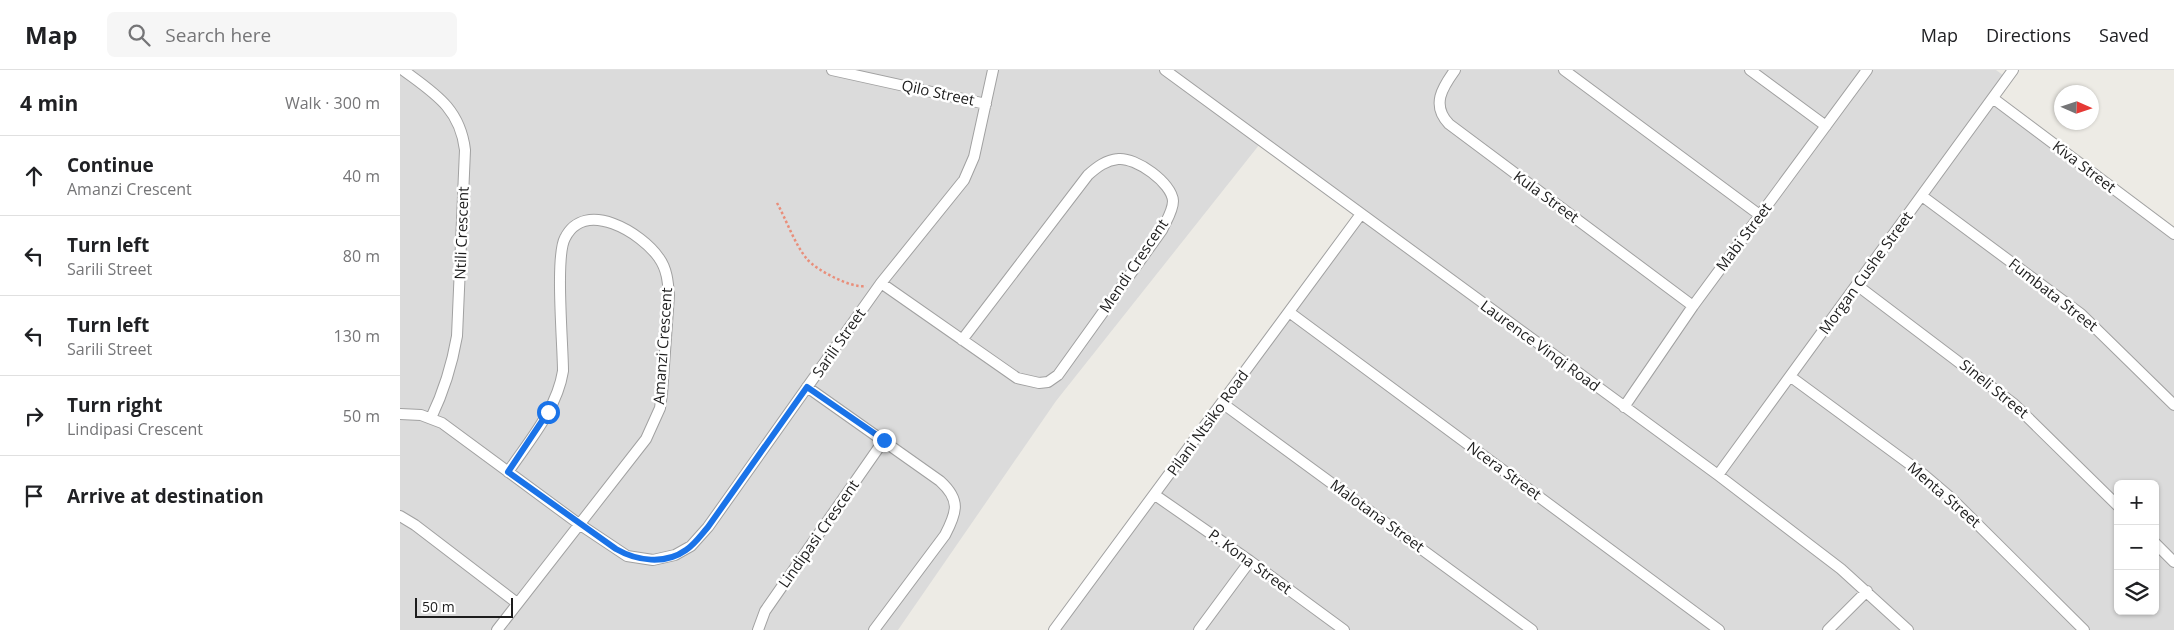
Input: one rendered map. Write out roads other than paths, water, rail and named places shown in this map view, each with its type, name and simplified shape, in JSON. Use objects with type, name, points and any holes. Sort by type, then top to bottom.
[{"type":"street","name":"Ntili Crescent","points":[[403,70],[432,92],[453,113],[460,126],[466,150],[457,336],[453,363],[431,418]]},
{"type":"street","name":"Qilo Street","points":[[832,70],[986,104]]},
{"type":"street","name":"Sarili Street","points":[[400,414],[431,418],[442,423],[616,549],[635,558],[653,560],[685,551],[708,527],[881,283],[964,180],[974,157],[992,70]]},
{"type":"street","name":"Laurence Vinqi Road","points":[[1165,70],[1718,476],[1841,569],[1908,630]]},
{"type":"street","name":"Kula Street","points":[[1455,70],[1440,96],[1440,110],[1449,124],[1693,306]]},
{"type":"street","points":[[1564,70],[1761,216]]},
{"type":"street","points":[[1750,70],[1826,126]]},
{"type":"street","name":"Mabi Street","points":[[1624,407],[1693,306],[1867,70]]},
{"type":"street","name":"Morgan Cushe Street","points":[[1718,476],[1994,99],[2013,70]]},
{"type":"street","name":"Kiva Street","points":[[1994,99],[2174,234]]},
{"type":"street","name":"Mendi Crescent","points":[[881,283],[962,340],[1017,378],[1039,383],[1048,382],[1058,375],[1162,230],[1171,212],[1173,202],[1171,192],[1165,184],[1142,165],[1130,160],[1120,158],[1100,165],[1088,175],[962,340]]},
{"type":"street","name":"Fumbata Street","points":[[1922,196],[2081,314],[2174,405]]},
{"type":"street","name":"Pilani Ntsiko Road","points":[[1054,630],[1155,496],[1360,214]]},
{"type":"street","name":"Amanzi Crescent","points":[[497,630],[646,439],[660,408],[669,295],[668,277],[661,260],[650,246],[620,226],[590,220],[576,225],[563,240],[561,265],[563,371],[561,383],[549,411],[508,472]]},
{"type":"street","name":"Sineli Street","points":[[1858,286],[2014,404],[2114,502]]},
{"type":"street","name":"Ncera Street","points":[[1289,312],[1719,630]]},
{"type":"street","name":"Menta Street","points":[[1791,377],[1950,496],[2084,630]]},
{"type":"street","points":[[807,387],[884,440],[951,491],[955,500],[955,510],[945,535],[874,630]]},
{"type":"street","name":"Malotana Street","points":[[1222,403],[1532,630]]},
{"type":"street","name":"Lindipasi Crescent","points":[[758,630],[764,611],[884,440]]},
{"type":"street","name":"P. Kona Street","points":[[1155,496],[1250,561],[1339,629]]},
{"type":"street","points":[[400,516],[415,525],[517,603]]},
{"type":"street","points":[[2159,547],[2174,562]]},
{"type":"street","points":[[1199,630],[1250,561]]},
{"type":"street","points":[[1828,630],[1867,591]]}]
